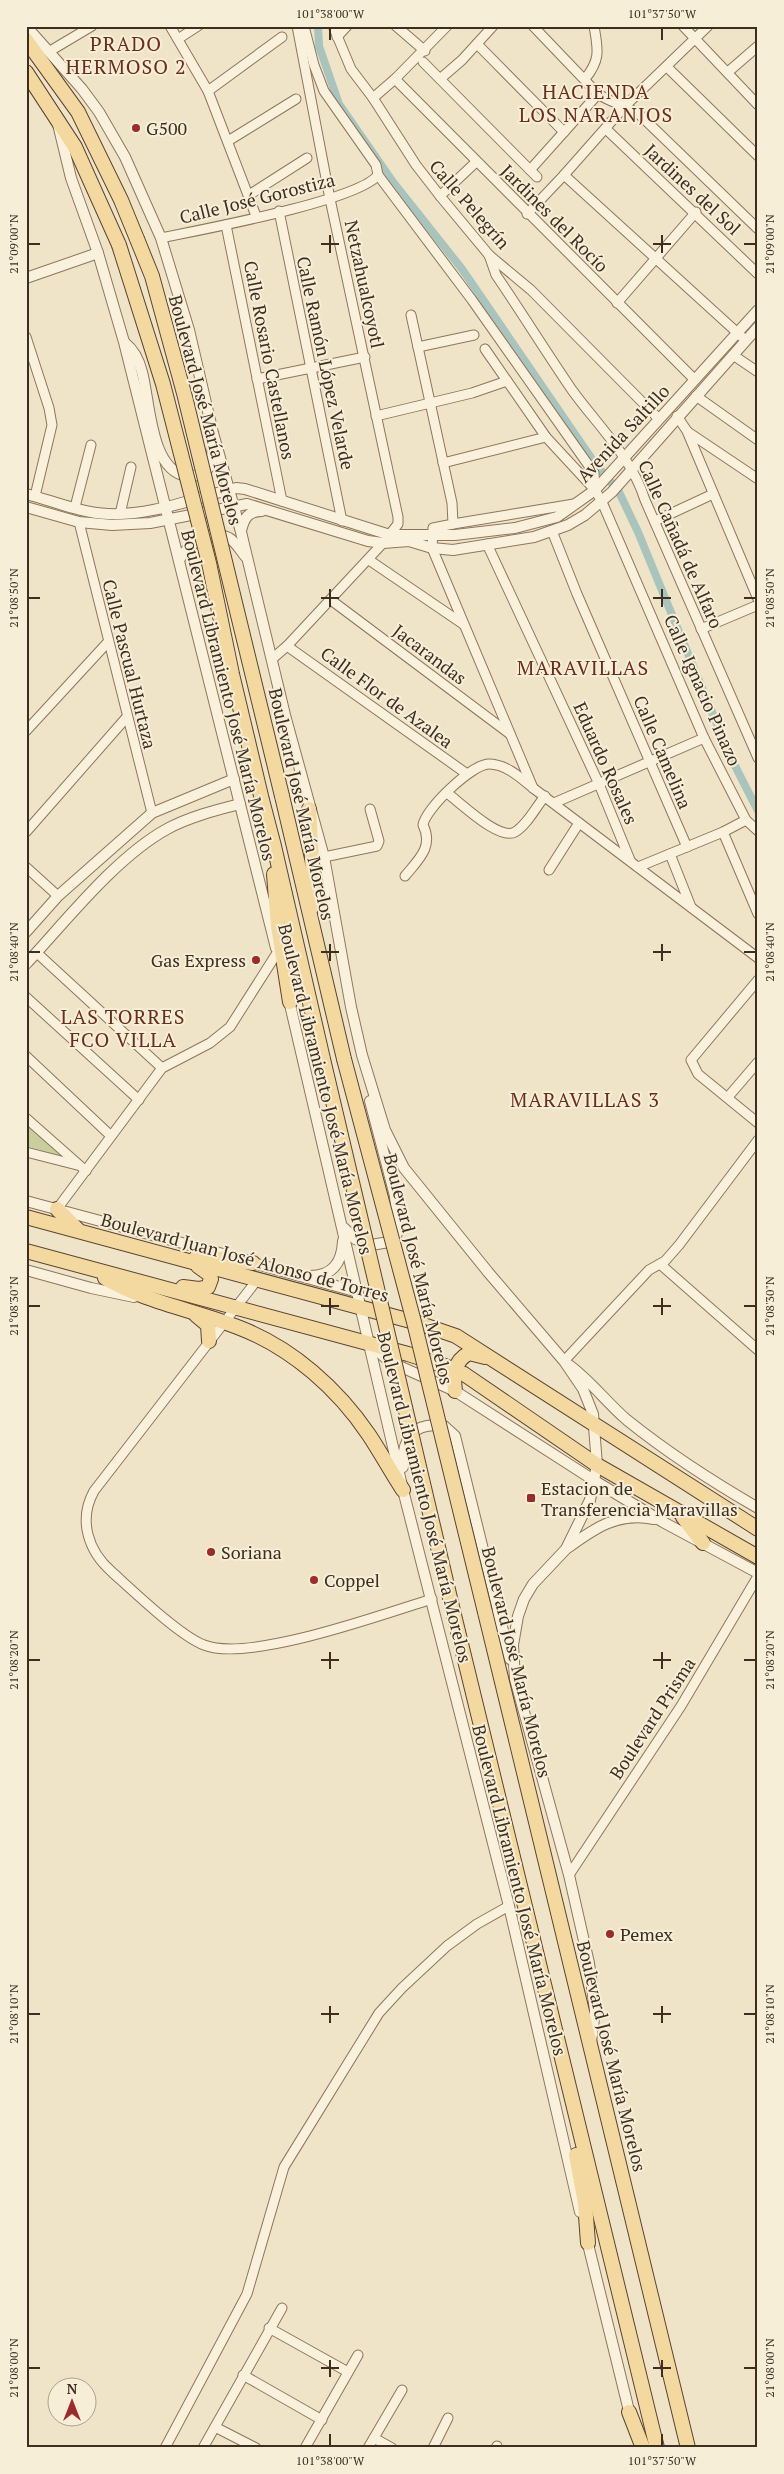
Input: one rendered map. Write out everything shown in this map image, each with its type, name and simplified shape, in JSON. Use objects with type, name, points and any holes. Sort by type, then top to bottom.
[{"type":"main road","name":"Boulevard José María Morelos","points":[[26,40],[78,112],[121,200],[152,276],[185,397],[344,1059],[412,1313],[688,2448]]},
{"type":"main road","name":"Boulevard José María Morelos","points":[[26,72],[75,148],[119,245],[165,394],[209,563],[232,674],[454,1615],[564,2067]]},
{"type":"main road","points":[[309,809],[313,876],[311,925]]},
{"type":"main road","points":[[274,846],[274,885],[290,1002]]},
{"type":"main road","points":[[57,1209],[81,1233]]},
{"type":"main road","name":"Boulevard Juan José Alonso de Torres","points":[[26,1217],[438,1328],[456,1336],[495,1359],[595,1426],[758,1529]]},
{"type":"main road","points":[[26,1251],[371,1345],[455,1370],[597,1465],[758,1557]]},
{"type":"main road","points":[[156,1252],[253,1263]]},
{"type":"main road","points":[[111,1274],[193,1289],[208,1287],[211,1279],[210,1274],[190,1261]]},
{"type":"main road","points":[[87,1268],[114,1284],[150,1299],[224,1322],[276,1345],[322,1380],[364,1428],[403,1490]]},
{"type":"main road","points":[[193,1313],[208,1325],[209,1341]]},
{"type":"main road","points":[[455,1391],[455,1370],[468,1353],[479,1354],[531,1388],[549,1396]]},
{"type":"main road","points":[[678,1511],[703,1544]]},
{"type":"main road","points":[[564,2067],[568,2112],[585,2203],[588,2243]]},
{"type":"main road","points":[[564,2067],[657,2448]]},
{"type":"main road","points":[[630,2412],[643,2448]]},
{"type":"street","name":"Boulevard Libramiento José María Morelos","points":[[26,26],[99,112],[135,177],[161,238],[189,330],[212,433],[241,532],[309,809],[324,857],[362,1055],[385,1130],[404,1168],[488,1272],[564,1361],[589,1400],[595,1426],[597,1465],[595,1481],[585,1514],[566,1549],[532,1584],[524,1599],[515,1631],[515,1679],[569,1875],[595,1993],[595,2021],[591,2046]]},
{"type":"street","points":[[50,52],[92,26]]},
{"type":"street","points":[[170,26],[208,91],[256,216]]},
{"type":"street","points":[[178,39],[198,26]]},
{"type":"street","name":"Netzahualcoyotl","points":[[272,659],[287,646],[369,560],[398,524],[330,199],[298,26]]},
{"type":"street","points":[[304,26],[314,65],[324,91],[376,165],[378,175],[472,300],[594,473],[595,490]]},
{"type":"street","name":"Calle Pelegrín","points":[[333,26],[351,69],[416,165],[440,196],[489,254],[531,290],[659,418]]},
{"type":"street","points":[[337,37],[347,26]]},
{"type":"street","points":[[396,26],[425,51]]},
{"type":"street","points":[[372,98],[425,51],[447,26]]},
{"type":"street","points":[[440,79],[493,26]]},
{"type":"street","points":[[533,26],[585,78],[598,94],[611,103],[625,106],[640,115],[758,229]]},
{"type":"street","points":[[585,78],[595,66],[597,58],[594,26]]},
{"type":"street","points":[[683,26],[758,105]]},
{"type":"street","points":[[526,214],[564,175],[625,106],[708,26]]},
{"type":"street","points":[[208,91],[282,37]]},
{"type":"street","points":[[477,44],[564,132]]},
{"type":"street","points":[[728,72],[758,46]]},
{"type":"street","points":[[423,62],[537,177]]},
{"type":"street","points":[[667,67],[758,156]]},
{"type":"street","name":"Jardines del Rocío","points":[[395,79],[526,214],[694,379]]},
{"type":"street","points":[[530,170],[598,94]]},
{"type":"street","points":[[228,141],[296,99]]},
{"type":"street","name":"Boulevard Libramiento José María Morelos","points":[[57,121],[71,178],[98,253],[124,342],[290,1002],[363,1308],[403,1490],[509,1906],[638,2448]]},
{"type":"street","name":"Jardines del Sol","points":[[606,129],[696,212],[758,274]]},
{"type":"street","points":[[249,195],[307,158]]},
{"type":"street","points":[[440,196],[476,162]]},
{"type":"street","name":"Calle José Gorostiza","points":[[161,238],[226,225],[330,199],[361,186],[378,175]]},
{"type":"street","points":[[564,175],[746,341]]},
{"type":"street","name":"Calle Ramón López Velarde","points":[[278,212],[342,521]]},
{"type":"street","points":[[617,303],[696,212]]},
{"type":"street","name":"Calle Rosario Castellanos","points":[[226,225],[282,501]]},
{"type":"street","points":[[26,278],[98,253]]},
{"type":"street","name":"Calle Cañadá de Alfaro","points":[[489,254],[496,275],[572,390],[630,471],[655,521],[700,629],[754,737],[758,758]]},
{"type":"street","name":"Avenida Saltillo","points":[[31,495],[90,512],[120,514],[164,507],[229,490],[245,489],[390,535],[455,535],[531,525],[556,517],[595,490],[758,310]]},
{"type":"street","points":[[411,315],[452,503],[453,524]]},
{"type":"street","name":"Avenida Saltillo","points":[[26,507],[79,522],[112,526],[167,519],[246,504],[354,538],[383,544],[409,541],[432,548],[453,550],[552,532],[586,515],[602,502],[758,327]]},
{"type":"street","points":[[418,347],[474,335]]},
{"type":"street","points":[[26,337],[50,408],[52,425],[31,495]]},
{"type":"street","points":[[124,342],[135,353],[141,367],[160,454],[168,466],[174,472],[190,476],[206,471],[212,461],[212,433]]},
{"type":"street","name":"Calle Ignacio Pinazo","points":[[485,349],[546,437],[595,490],[602,502],[704,738],[746,820],[758,832]]},
{"type":"street","points":[[733,355],[758,372]]},
{"type":"street","points":[[256,378],[364,357]]},
{"type":"street","points":[[376,416],[472,393],[507,381]]},
{"type":"street","points":[[696,396],[758,440]]},
{"type":"street","points":[[677,416],[688,431],[758,599]]},
{"type":"street","points":[[688,431],[758,479]]},
{"type":"street","points":[[443,463],[546,437]]},
{"type":"street","points":[[75,507],[91,445]]},
{"type":"street","points":[[120,514],[131,467]]},
{"type":"street","points":[[655,521],[714,494]]},
{"type":"street","points":[[533,788],[432,548],[433,528],[576,504]]},
{"type":"street","points":[[241,532],[245,519],[251,512],[274,513]]},
{"type":"street","name":"Calle Pascual Hurtaza","points":[[79,522],[126,718],[152,813]]},
{"type":"street","name":"Calle Camelina","points":[[552,532],[687,847]]},
{"type":"street","points":[[179,560],[191,545],[216,535],[229,538],[248,560]]},
{"type":"street","name":"Eduardo Rosales","points":[[487,544],[599,784],[630,860]]},
{"type":"street","points":[[369,560],[463,624]]},
{"type":"street","name":"Jacarandas","points":[[331,600],[510,734]]},
{"type":"street","points":[[700,629],[758,605]]},
{"type":"street","points":[[26,731],[108,642]]},
{"type":"street","name":"Calle Flor de Azalea","points":[[287,646],[467,774]]},
{"type":"street","points":[[26,832],[126,718]]},
{"type":"street","points":[[554,803],[649,760],[704,738]]},
{"type":"street","points":[[405,876],[426,848],[428,835],[423,825],[426,814],[467,774],[479,766],[494,764],[503,767],[545,796],[758,958]]},
{"type":"street","points":[[26,932],[58,896],[152,813],[234,779]]},
{"type":"street","points":[[447,793],[494,830],[505,834],[511,834],[520,827],[545,796]]},
{"type":"street","points":[[26,964],[108,876],[152,839],[188,819],[240,804]]},
{"type":"street","points":[[324,857],[377,846],[379,840],[370,809]]},
{"type":"street","points":[[638,867],[723,832],[746,820]]},
{"type":"street","points":[[549,870],[579,823]]},
{"type":"street","points":[[723,832],[758,914]]},
{"type":"street","points":[[670,854],[692,909]]},
{"type":"street","points":[[26,867],[58,896]]},
{"type":"street","points":[[36,953],[162,1068]]},
{"type":"street","points":[[57,1209],[83,1168],[111,1136],[162,1068],[210,1043],[230,1027],[277,953]]},
{"type":"street","points":[[758,980],[696,1052],[692,1064],[698,1074],[758,1123]]},
{"type":"street","points":[[26,997],[139,1100]]},
{"type":"street","points":[[342,1225],[355,1240],[371,1245],[389,1242],[395,1238],[398,1231],[395,1196],[372,1114],[362,1055]]},
{"type":"street","points":[[26,1056],[111,1136]]},
{"type":"street","points":[[728,1097],[758,1062]]},
{"type":"street","points":[[26,1118],[83,1168]]},
{"type":"street","points":[[758,1140],[679,1245],[660,1264],[648,1270],[564,1361],[638,1428],[703,1475],[758,1508]]},
{"type":"street","points":[[26,1152],[83,1168]]},
{"type":"street","points":[[26,1201],[358,1292]]},
{"type":"street","points":[[298,1275],[322,1275],[334,1268],[341,1258],[342,1225]]},
{"type":"street","points":[[660,1264],[758,1350]]},
{"type":"street","points":[[27,1272],[91,1288],[150,1299]]},
{"type":"street","points":[[257,1280],[89,1500],[86,1510],[87,1533],[108,1569],[186,1634],[198,1642],[219,1650],[250,1648],[305,1637],[432,1599]]},
{"type":"street","points":[[371,1345],[402,1368],[455,1391],[595,1481],[663,1522],[758,1575]]},
{"type":"street","points":[[403,1490],[402,1455],[410,1435],[426,1425],[444,1426],[455,1436],[458,1445],[515,1679]]},
{"type":"street","points":[[566,1549],[610,1520],[633,1517],[663,1522]]},
{"type":"street","name":"Boulevard Prisma","points":[[569,1875],[680,1706],[758,1575]]},
{"type":"street","points":[[165,2448],[247,2294],[284,2167],[379,2013],[402,1988],[447,1946],[477,1924],[509,1906]]},
{"type":"street","points":[[203,2448],[282,2308]]},
{"type":"street","points":[[269,2328],[348,2372]]},
{"type":"street","points":[[305,2448],[358,2355]]},
{"type":"street","points":[[243,2375],[322,2420]]},
{"type":"street","points":[[368,2448],[402,2390]]},
{"type":"street","points":[[433,2448],[448,2418]]},
{"type":"street","points":[[215,2427],[256,2448]]},
{"type":"street","points":[[374,2438],[392,2448]]},
{"type":"green space","points":[[26,1121],[62,1154],[59,1155],[26,1146]]},
{"type":"waterway","points":[[318,26],[319,46],[339,104],[393,182],[462,269],[594,462],[619,492],[638,532],[730,756],[758,811]]},
{"type":"place","name":"G500","points":[[136,128]]},
{"type":"place","name":"Gas Express","points":[[256,960]]},
{"type":"place","name":"Estacion de Transferencia Maravillas","points":[[531,1498]]},
{"type":"place","name":"Soriana","points":[[211,1552]]},
{"type":"place","name":"Coppel","points":[[314,1580]]},
{"type":"place","name":"Pemex","points":[[610,1934]]},
{"type":"district","name":"PRADO HERMOSO 2","points":[[126,54]]},
{"type":"district","name":"HACIENDA LOS NARANJOS","points":[[596,102]]},
{"type":"district","name":"MARAVILLAS","points":[[583,667]]},
{"type":"district","name":"LAS TORRES FCO VILLA","points":[[123,1028]]},
{"type":"district","name":"MARAVILLAS 3","points":[[585,1099]]}]
